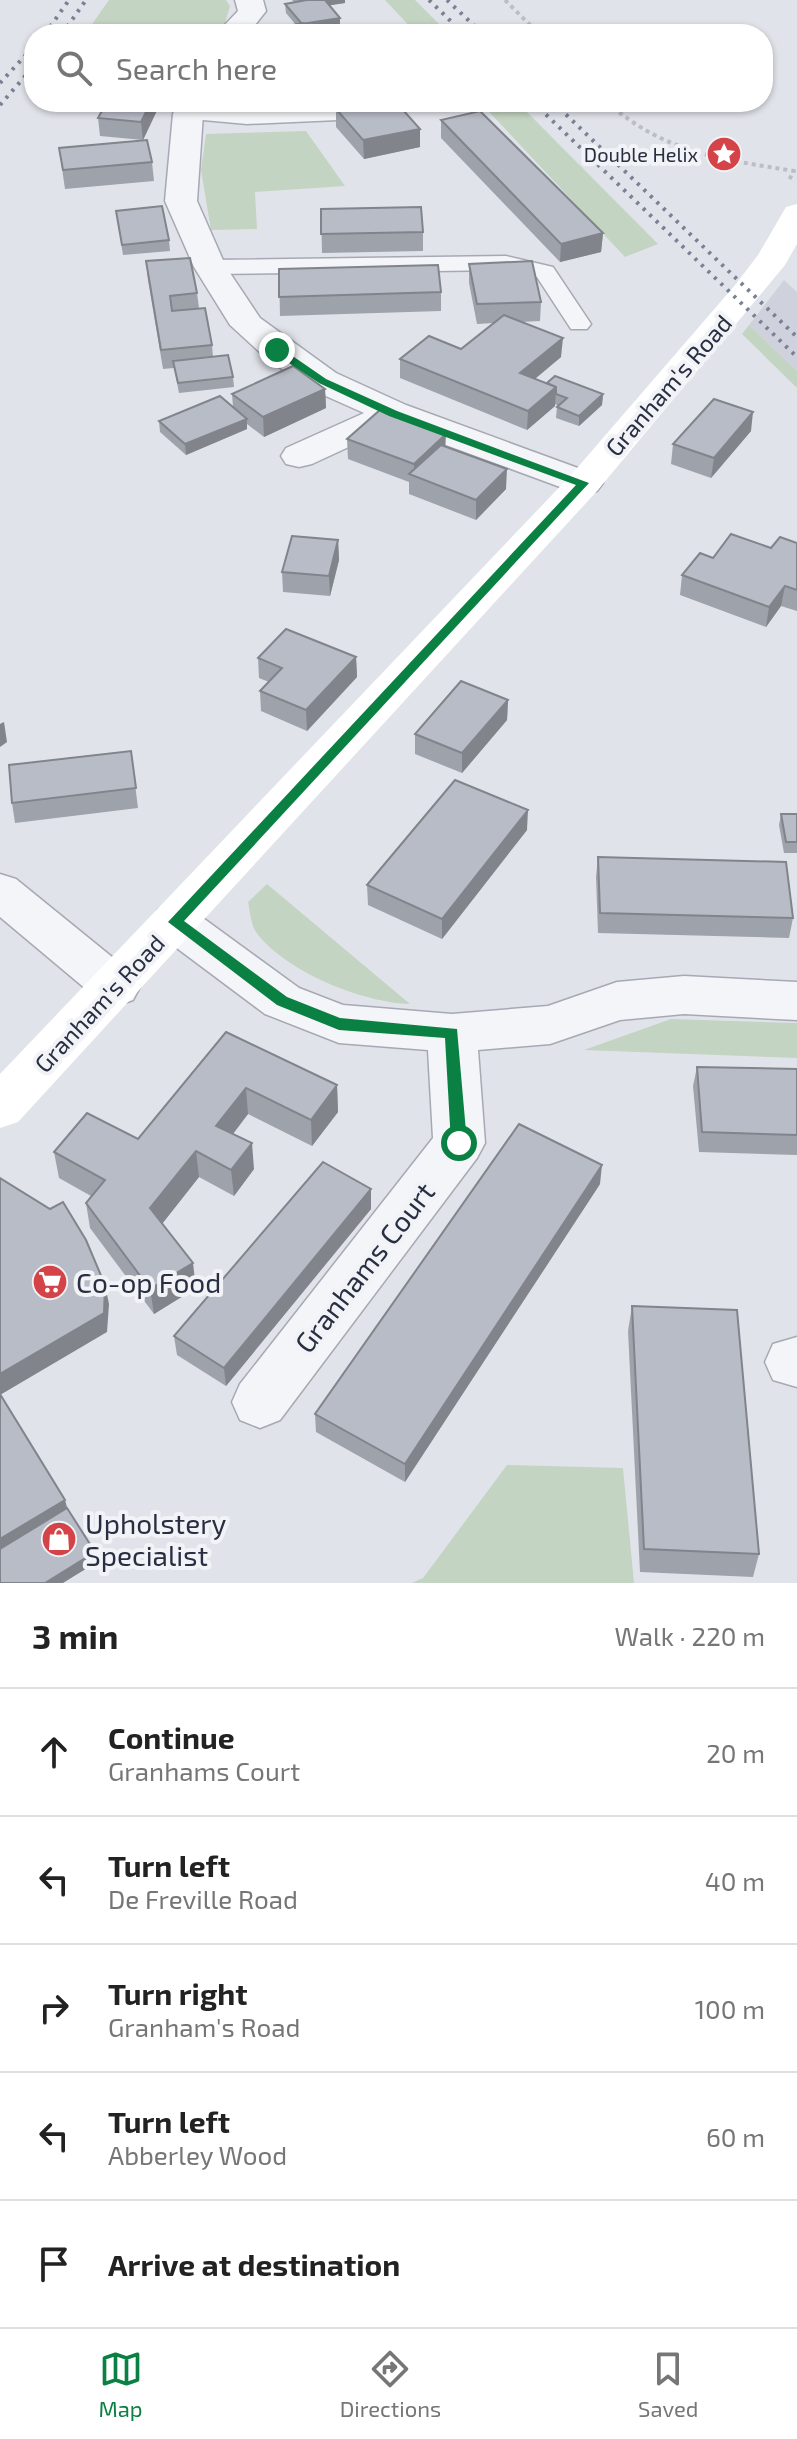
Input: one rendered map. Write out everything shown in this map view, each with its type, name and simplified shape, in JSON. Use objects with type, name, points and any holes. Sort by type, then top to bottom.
[{"type":"street","points":[[243,24],[252,11],[249,0]]},
{"type":"street","points":[[190,112],[181,201],[210,267],[247,325],[323,381],[393,413],[584,483]]},
{"type":"street","name":"Granham's Road","points":[[0,1107],[116,987],[584,483],[748,291],[773,258],[797,214]]},
{"type":"street","points":[[299,456],[393,413]]},
{"type":"street","points":[[0,891],[116,987]]},
{"type":"street","points":[[175,922],[282,1001],[339,1024],[452,1033],[550,1025],[617,1001],[684,995],[797,1001]]},
{"type":"street","name":"Granhams Court","points":[[260,1402],[459,1143],[452,1033]]},
{"type":"lane","points":[[213,112],[247,118],[338,114]]},
{"type":"lane","points":[[210,267],[506,263],[545,272],[579,324]]},
{"type":"path","points":[[505,0],[529,24]]},
{"type":"path","points":[[620,112],[657,141],[690,152],[794,171]]},
{"type":"shaded area","points":[[784,280],[797,292],[797,371],[749,325]]},
{"type":"green space","points":[[109,0],[226,0],[230,6],[223,24],[92,24]]},
{"type":"green space","points":[[385,0],[415,0],[439,24],[408,24]]},
{"type":"green space","points":[[489,112],[527,112],[658,244],[625,257]]},
{"type":"green space","points":[[306,131],[345,186],[255,192],[257,229],[211,230],[201,170],[206,134]]},
{"type":"green space","points":[[749,325],[797,371],[797,388],[742,334]]},
{"type":"green space","points":[[267,884],[410,1004],[348,991],[285,960],[254,929],[252,922],[248,902]]},
{"type":"green space","points":[[671,1019],[797,1023],[797,1058],[584,1050]]},
{"type":"green space","points":[[507,1465],[623,1468],[634,1583],[412,1583],[423,1578]]},
{"type":"building","points":[[325,0],[340,18],[302,24],[285,4]]},
{"type":"building","points":[[101,112],[146,112],[141,122],[98,118]]},
{"type":"building","points":[[339,112],[405,112],[420,129],[363,140]]},
{"type":"building","points":[[481,112],[603,233],[561,244],[441,120]]},
{"type":"building","points":[[147,140],[152,162],[63,170],[59,148]]},
{"type":"building","points":[[162,206],[169,240],[122,245],[116,211]]},
{"type":"building","points":[[421,207],[423,232],[321,234],[321,209]]},
{"type":"building","points":[[190,258],[197,293],[170,296],[172,311],[205,308],[212,345],[161,350],[146,261]]},
{"type":"building","points":[[532,261],[541,302],[477,304],[469,264]]},
{"type":"building","points":[[438,265],[441,292],[279,297],[279,269]]},
{"type":"building","points":[[504,315],[563,338],[520,373],[556,387],[528,411],[400,359],[429,336],[461,349]]},
{"type":"building","points":[[228,355],[233,377],[178,383],[173,361]]},
{"type":"building","points":[[293,366],[325,389],[263,417],[232,394]]},
{"type":"building","points":[[555,376],[603,394],[579,416],[557,407],[567,398],[556,394],[556,387],[547,383]]},
{"type":"building","points":[[220,396],[247,419],[185,444],[159,421]]},
{"type":"building","points":[[714,399],[753,412],[714,458],[673,444]]},
{"type":"building","points":[[380,410],[446,434],[414,464],[347,439]]},
{"type":"building","points":[[441,445],[507,469],[476,500],[409,474]]},
{"type":"building","points":[[731,534],[771,548],[780,537],[797,543],[797,590],[785,586],[769,607],[682,575],[700,553],[713,558]]},
{"type":"building","points":[[292,536],[338,540],[329,576],[282,572]]},
{"type":"building","points":[[286,629],[356,657],[306,710],[260,691],[282,668],[258,658]]},
{"type":"building","points":[[461,681],[508,700],[462,753],[415,734]]},
{"type":"building","points":[[131,751],[136,788],[12,803],[9,765]]},
{"type":"building","points":[[455,780],[528,810],[442,919],[367,885]]},
{"type":"building","points":[[781,814],[797,814],[797,842],[786,842]]},
{"type":"building","points":[[598,857],[786,862],[793,918],[600,913]]},
{"type":"building","points":[[226,1032],[337,1085],[311,1120],[246,1088],[216,1126],[252,1143],[231,1170],[196,1151],[150,1208],[193,1263],[150,1289],[86,1203],[105,1180],[54,1152],[87,1113],[138,1139]]},
{"type":"building","points":[[697,1067],[797,1069],[797,1135],[702,1132]]},
{"type":"building","points":[[519,1124],[602,1165],[405,1464],[315,1414]]},
{"type":"building","points":[[323,1162],[371,1189],[224,1368],[174,1336]]},
{"type":"building","name":"Co-op Food","points":[[0,1178],[50,1209],[63,1202],[86,1240],[105,1285],[104,1313],[0,1374]]},
{"type":"building","points":[[632,1306],[737,1310],[759,1554],[644,1549]]},
{"type":"building","points":[[0,1394],[65,1500],[0,1539]]},
{"type":"building","name":"Upholstery Specialist","points":[[67,1508],[95,1552],[45,1583],[0,1583],[0,1549]]},
{"type":"railway","points":[[52,24],[69,0]]},
{"type":"railway","points":[[69,24],[86,0]]},
{"type":"railway","points":[[429,0],[454,24]]},
{"type":"railway","points":[[447,0],[472,24]]},
{"type":"railway","points":[[0,83],[24,57]]},
{"type":"railway","points":[[0,105],[24,77]]},
{"type":"railway","points":[[543,112],[797,357]]},
{"type":"railway","points":[[563,112],[797,337]]},
{"type":"place","name":"Double Helix","points":[[724,154]]},
{"type":"place","name":"Co-op Food","points":[[50,1282]]},
{"type":"place","name":"Upholstery Specialist","points":[[59,1539]]},
{"type":"route","points":[[277,350],[323,381],[393,413],[584,483],[175,922],[282,1001],[339,1024],[452,1033],[459,1143]]}]
